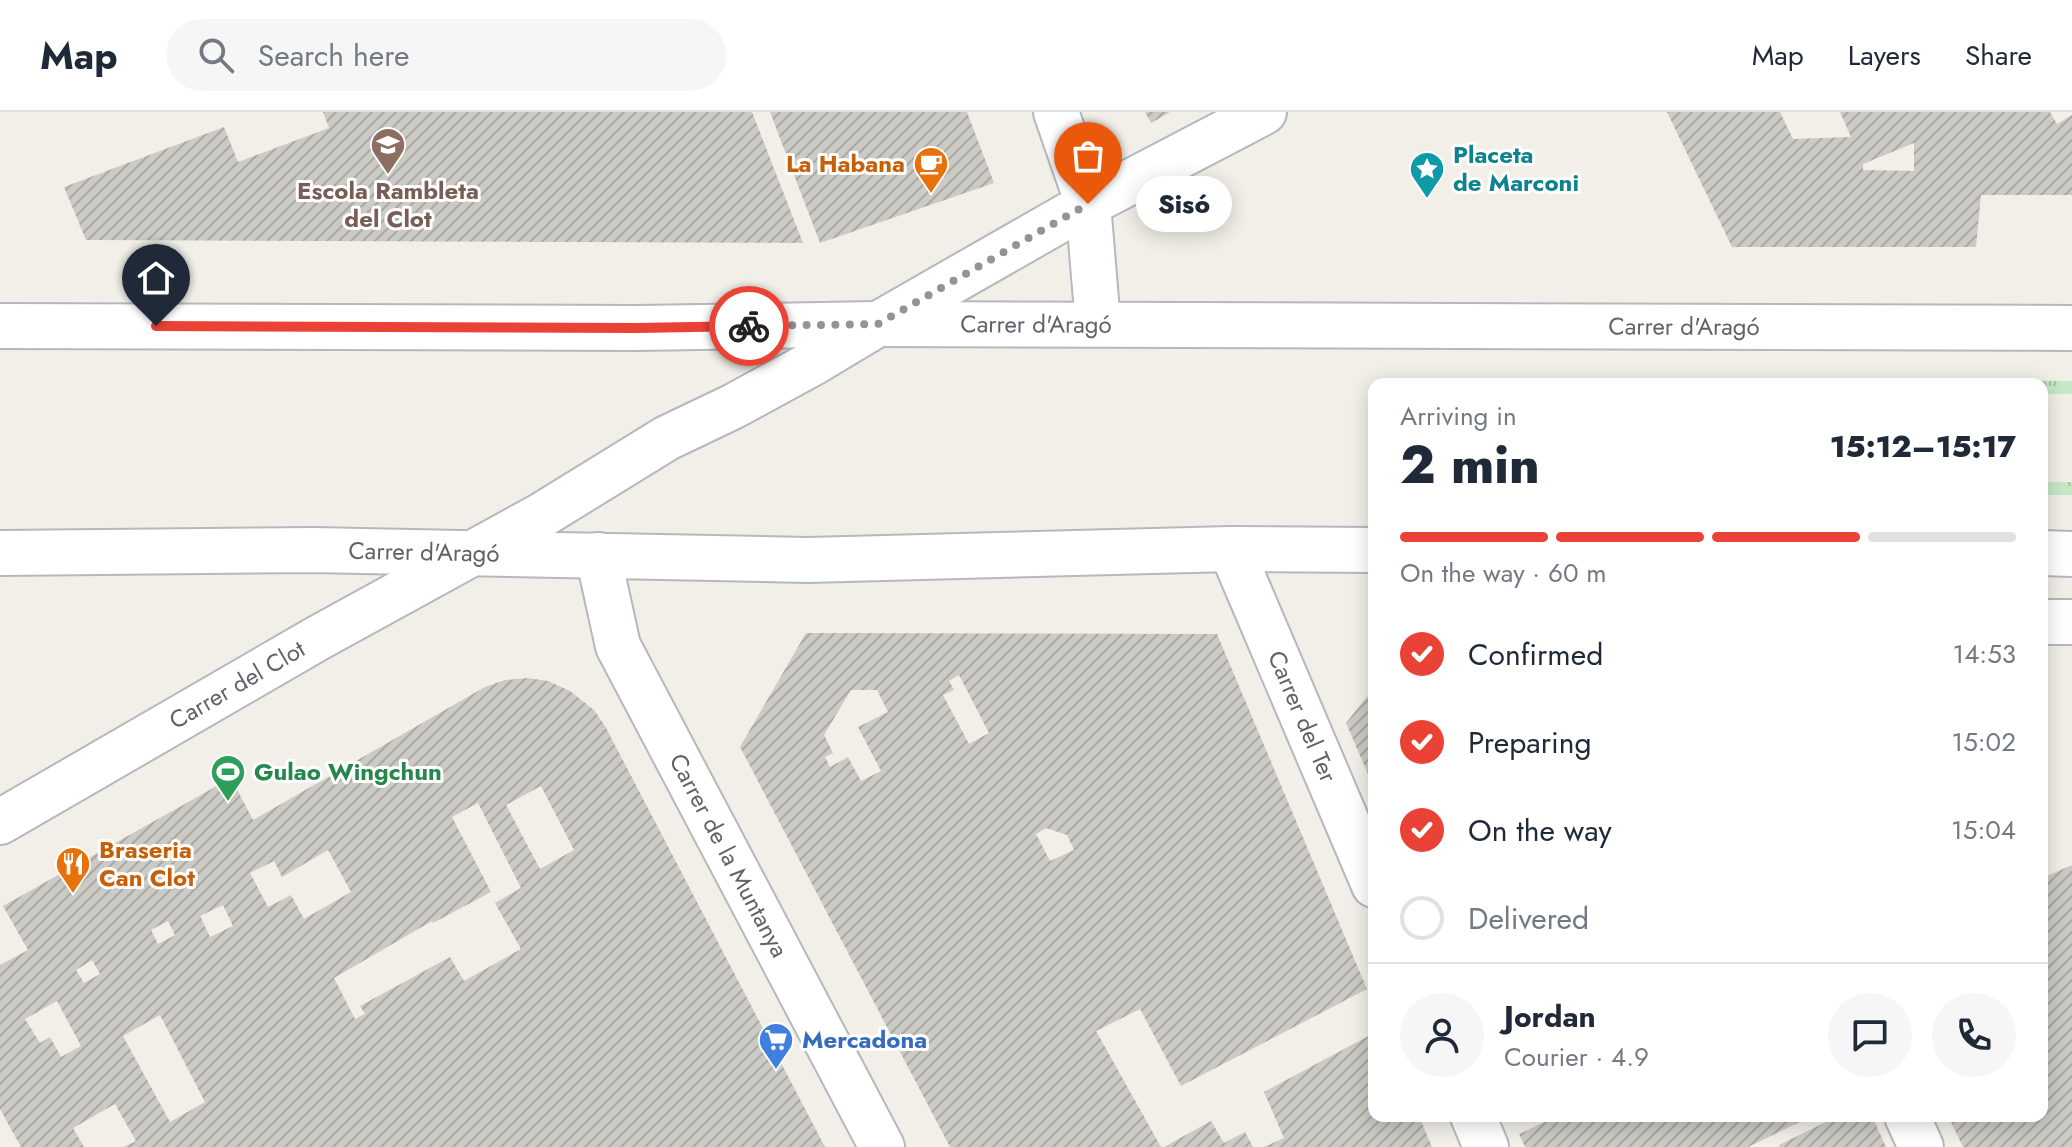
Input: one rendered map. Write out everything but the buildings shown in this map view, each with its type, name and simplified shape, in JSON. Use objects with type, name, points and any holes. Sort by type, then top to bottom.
[{"type":"street","points":[[1056,112],[1088,204],[1098,324]]},
{"type":"street","points":[[878,324],[1088,204],[1264,112]]},
{"type":"street","name":"Carrer del Clot","points":[[0,822],[318,638],[542,515],[667,438],[786,378],[878,324]]},
{"type":"street","name":"Carrer d'Aragó","points":[[0,326],[637,328],[1098,324],[2072,328]]},
{"type":"street","name":"Carrer d'Aragó","points":[[0,553],[313,550],[808,560],[1231,549],[1368,550]]},
{"type":"street","name":"Carrer del Ter","points":[[1231,549],[1368,871]]},
{"type":"street","points":[[2048,553],[2072,554]]},
{"type":"street","name":"Carrer de la Muntanya","points":[[598,555],[618,646],[882,1147]]},
{"type":"street","points":[[2048,622],[2072,622]]},
{"type":"street","points":[[1476,1122],[1486,1147]]},
{"type":"street","points":[[1910,1122],[1921,1147]]},
{"type":"green space","points":[[2048,381],[2072,381],[2072,394],[2048,394]]},
{"type":"green space","points":[[2048,482],[2072,482],[2072,495],[2048,495]]},
{"type":"way so far","points":[[749,326],[878,324],[1088,204]]},
{"type":"place","name":"Escola Rambleta del Clot","points":[[388,176]]},
{"type":"place","name":"La Habana","points":[[931,195]]},
{"type":"place","name":"Placeta de Marconi","points":[[1427,200]]},
{"type":"place","name":"Sisó","points":[[1088,204]]},
{"type":"place","name":"Gulao Wingchun","points":[[228,803]]},
{"type":"place","name":"Braseria Can Clot","points":[[73,895]]},
{"type":"place","name":"Mercadona","points":[[776,1071]]},
{"type":"route","points":[[156,326],[749,326]]}]
